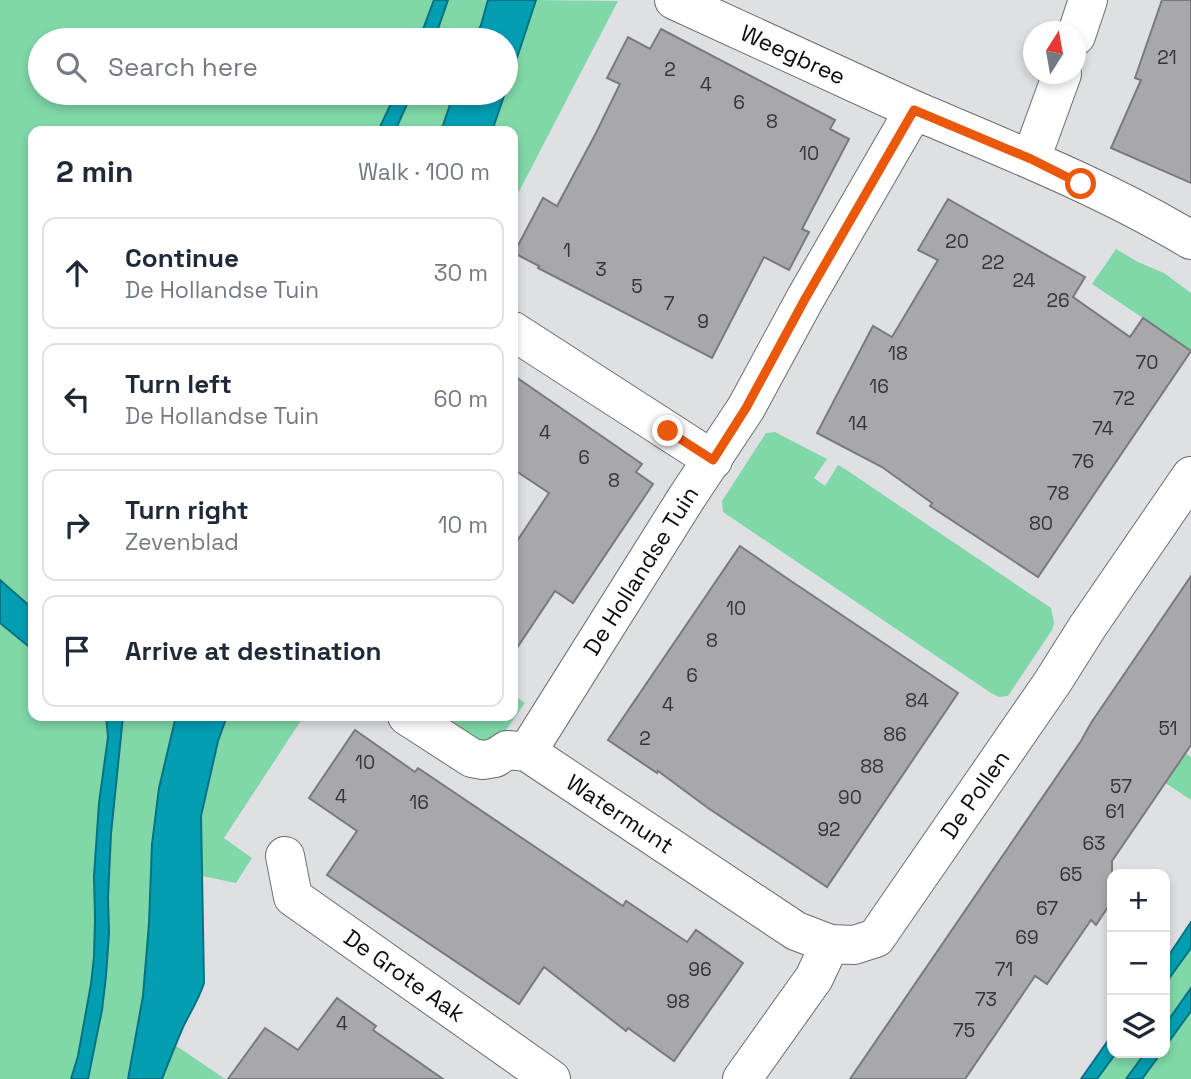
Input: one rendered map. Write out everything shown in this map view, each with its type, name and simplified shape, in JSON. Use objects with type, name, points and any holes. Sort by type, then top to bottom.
[{"type":"street","name":"Weegbree","points":[[674,0],[914,110]]},
{"type":"street","points":[[1081,21],[1088,0]]},
{"type":"street","points":[[1031,159],[1058,84]]},
{"type":"street","points":[[914,110],[1031,159],[1191,240]]},
{"type":"street","name":"De Hollandse Tuin","points":[[527,752],[746,408],[805,299],[914,110]]},
{"type":"street","points":[[518,334],[713,460]]},
{"type":"street","name":"De Pollen","points":[[830,944],[854,945],[876,938],[1191,476]]},
{"type":"street","points":[[415,721],[472,758],[495,758],[507,750],[527,752]]},
{"type":"street","name":"Watermunt","points":[[527,752],[796,931],[830,944]]},
{"type":"street","name":"De Grote Aak","points":[[285,856],[293,897],[551,1079]]},
{"type":"street","points":[[742,1079],[814,978],[830,944]]},
{"type":"green space","points":[[0,0],[434,0],[425,28],[28,28],[28,105],[394,105],[385,126],[28,126],[28,605],[0,580]]},
{"type":"green space","points":[[448,0],[488,0],[480,28],[438,28]]},
{"type":"green space","points":[[536,0],[618,1],[518,193],[518,126],[494,126],[501,105],[518,105],[518,54]]},
{"type":"green space","points":[[407,105],[450,105],[443,126],[397,126]]},
{"type":"green space","points":[[1116,249],[1164,273],[1191,293],[1191,350],[1092,284]]},
{"type":"green space","points":[[775,432],[827,459],[814,478],[825,486],[838,465],[842,467],[1051,608],[1054,623],[1052,630],[1008,696],[999,697],[991,693],[723,512],[722,501],[766,433]]},
{"type":"green space","points":[[0,623],[28,646],[28,721],[106,721],[108,737],[99,803],[94,876],[94,957],[78,1056],[71,1079],[0,1079]]},
{"type":"green space","points":[[518,698],[525,703],[518,713]]},
{"type":"green space","points":[[122,721],[175,721],[152,844],[143,996],[128,1079],[88,1079],[106,976],[111,834]]},
{"type":"green space","points":[[225,721],[301,721],[224,838],[252,858],[236,883],[202,876],[201,816]]},
{"type":"green space","points":[[453,721],[512,721],[501,737],[479,746],[447,729]]},
{"type":"green space","points":[[1185,753],[1191,757],[1191,800],[1164,782]]},
{"type":"green space","points":[[1191,948],[1191,988],[1170,1018],[1170,995],[1170,977]]},
{"type":"green space","points":[[1191,1011],[1191,1079],[1142,1079],[1157,1058],[1170,1058],[1170,1040]]},
{"type":"green space","points":[[175,1045],[225,1079],[162,1079]]},
{"type":"green space","points":[[1112,1058],[1141,1058],[1126,1079],[1097,1079]]},
{"type":"water","points":[[434,0],[448,0],[438,28],[424,28]]},
{"type":"water","points":[[488,0],[536,0],[518,55],[518,28],[480,28]]},
{"type":"water","points":[[390,105],[407,105],[397,126],[380,126]]},
{"type":"water","points":[[450,105],[501,105],[494,126],[443,126]]},
{"type":"water","points":[[0,580],[28,605],[28,646],[0,623]]},
{"type":"water","points":[[106,721],[122,721],[111,834],[106,976],[88,1079],[71,1079],[78,1056],[94,957],[94,876],[99,803],[108,737]]},
{"type":"water","points":[[175,721],[225,721],[201,816],[204,983],[162,1079],[128,1079],[143,996],[152,844],[159,788]]},
{"type":"water","points":[[1191,922],[1191,948],[1170,977],[1170,954]]},
{"type":"water","points":[[1191,988],[1191,1011],[1170,1040],[1170,1018]]},
{"type":"water","points":[[1107,1042],[1107,1058],[1112,1058],[1097,1079],[1081,1079]]},
{"type":"water","points":[[1141,1058],[1157,1058],[1142,1079],[1126,1079]]},
{"type":"building","points":[[1162,0],[1191,0],[1191,183],[1111,148],[1141,80],[1135,78]]},
{"type":"building","points":[[661,29],[835,120],[830,129],[849,139],[802,229],[809,232],[789,270],[764,257],[712,358],[518,255],[518,245],[543,198],[557,206],[596,133],[620,84],[607,78],[628,37],[650,49]]},
{"type":"building","points":[[948,199],[1085,277],[1073,297],[1130,337],[1143,318],[1191,351],[1038,577],[930,506],[932,503],[882,467],[817,433],[873,326],[892,337],[938,260],[918,250]]},
{"type":"building","points":[[518,378],[642,464],[636,472],[653,484],[573,603],[555,591],[518,646],[518,540],[549,493],[518,472]]},
{"type":"building","points":[[740,546],[958,693],[827,887],[708,808],[658,771],[657,773],[608,740]]},
{"type":"building","points":[[1191,576],[1191,745],[1112,861],[1112,869],[1107,869],[1107,908],[1096,925],[1091,920],[1047,984],[1035,976],[965,1079],[850,1079],[1081,741]]},
{"type":"building","points":[[355,730],[415,772],[418,768],[623,906],[626,901],[687,942],[696,930],[743,963],[674,1061],[628,1028],[626,1031],[544,967],[519,1004],[327,875],[357,831],[309,798]]},
{"type":"building","points":[[337,998],[376,1026],[373,1030],[443,1079],[228,1079],[265,1028],[298,1050]]},
{"type":"route","points":[[668,431],[713,460],[746,408],[805,299],[914,110],[1031,159],[1081,184]]}]
